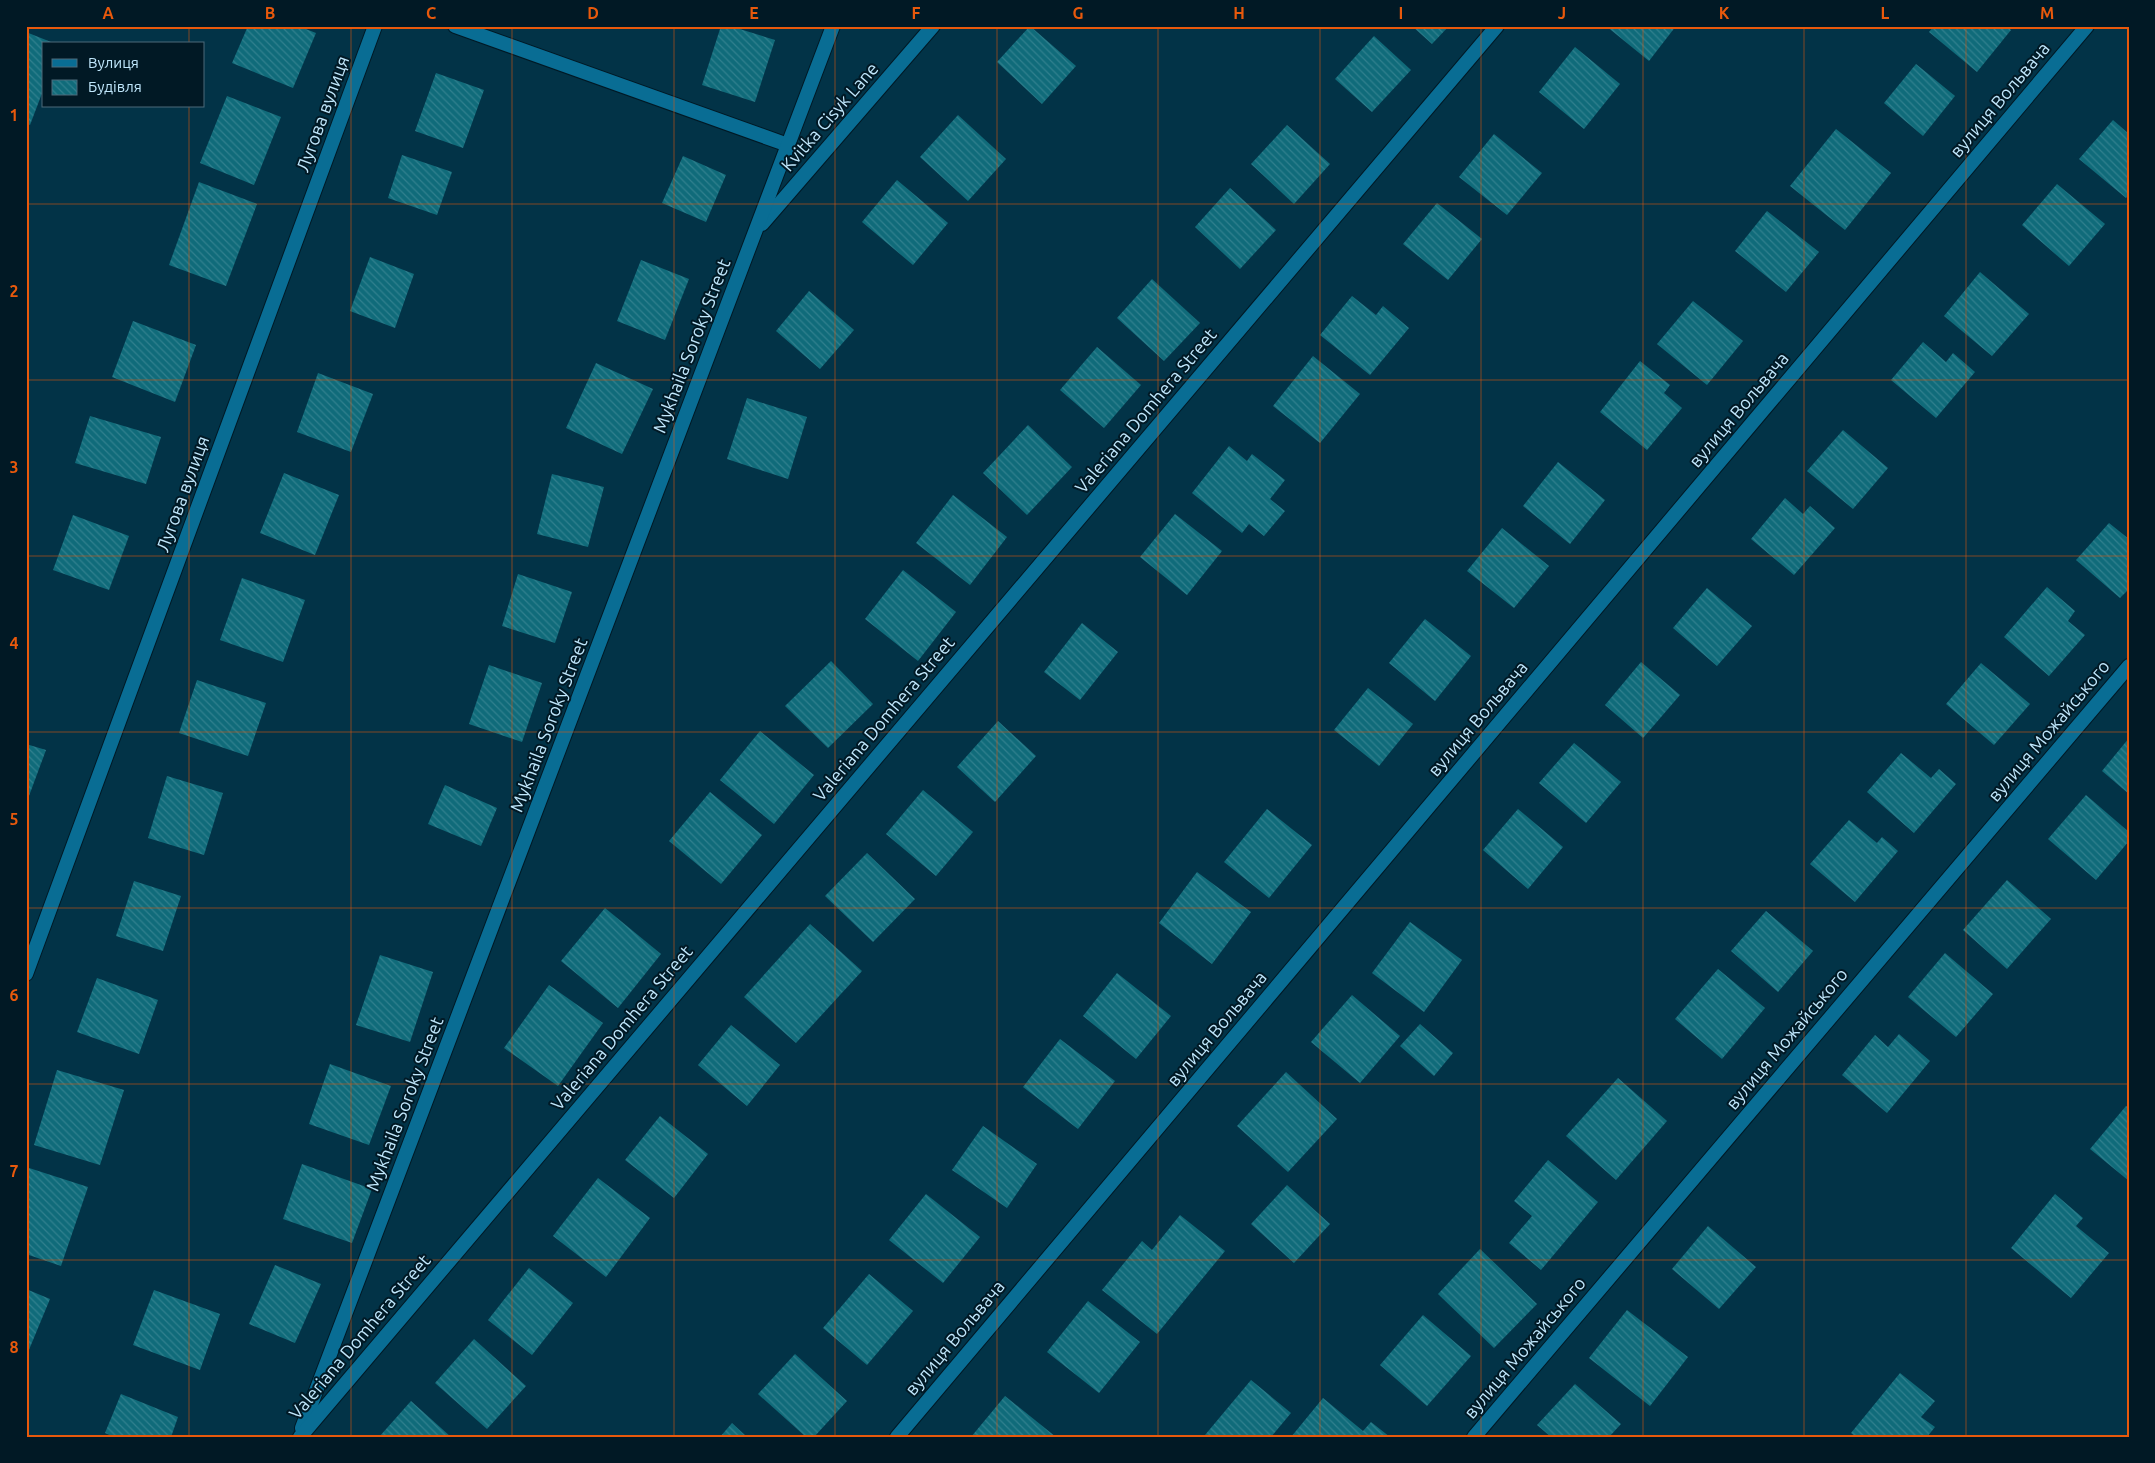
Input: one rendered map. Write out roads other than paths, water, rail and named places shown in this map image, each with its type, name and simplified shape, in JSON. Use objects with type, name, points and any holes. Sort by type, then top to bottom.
[{"type":"street","name":"Лугова вулиця","points":[[26,974],[375,26]]},
{"type":"street","points":[[454,26],[788,145]]},
{"type":"street","name":"Mykhaila Soroky Street","points":[[299,1437],[833,26]]},
{"type":"street","name":"Kvitka Cisyk Lane","points":[[755,232],[934,26]]},
{"type":"street","name":"Valeriana Domhera Street","points":[[299,1437],[1498,26]]},
{"type":"street","name":"вулиця Вольвача","points":[[897,1437],[2087,26]]},
{"type":"street","name":"вулиця Можайського","points":[[1474,1437],[2129,666]]}]
